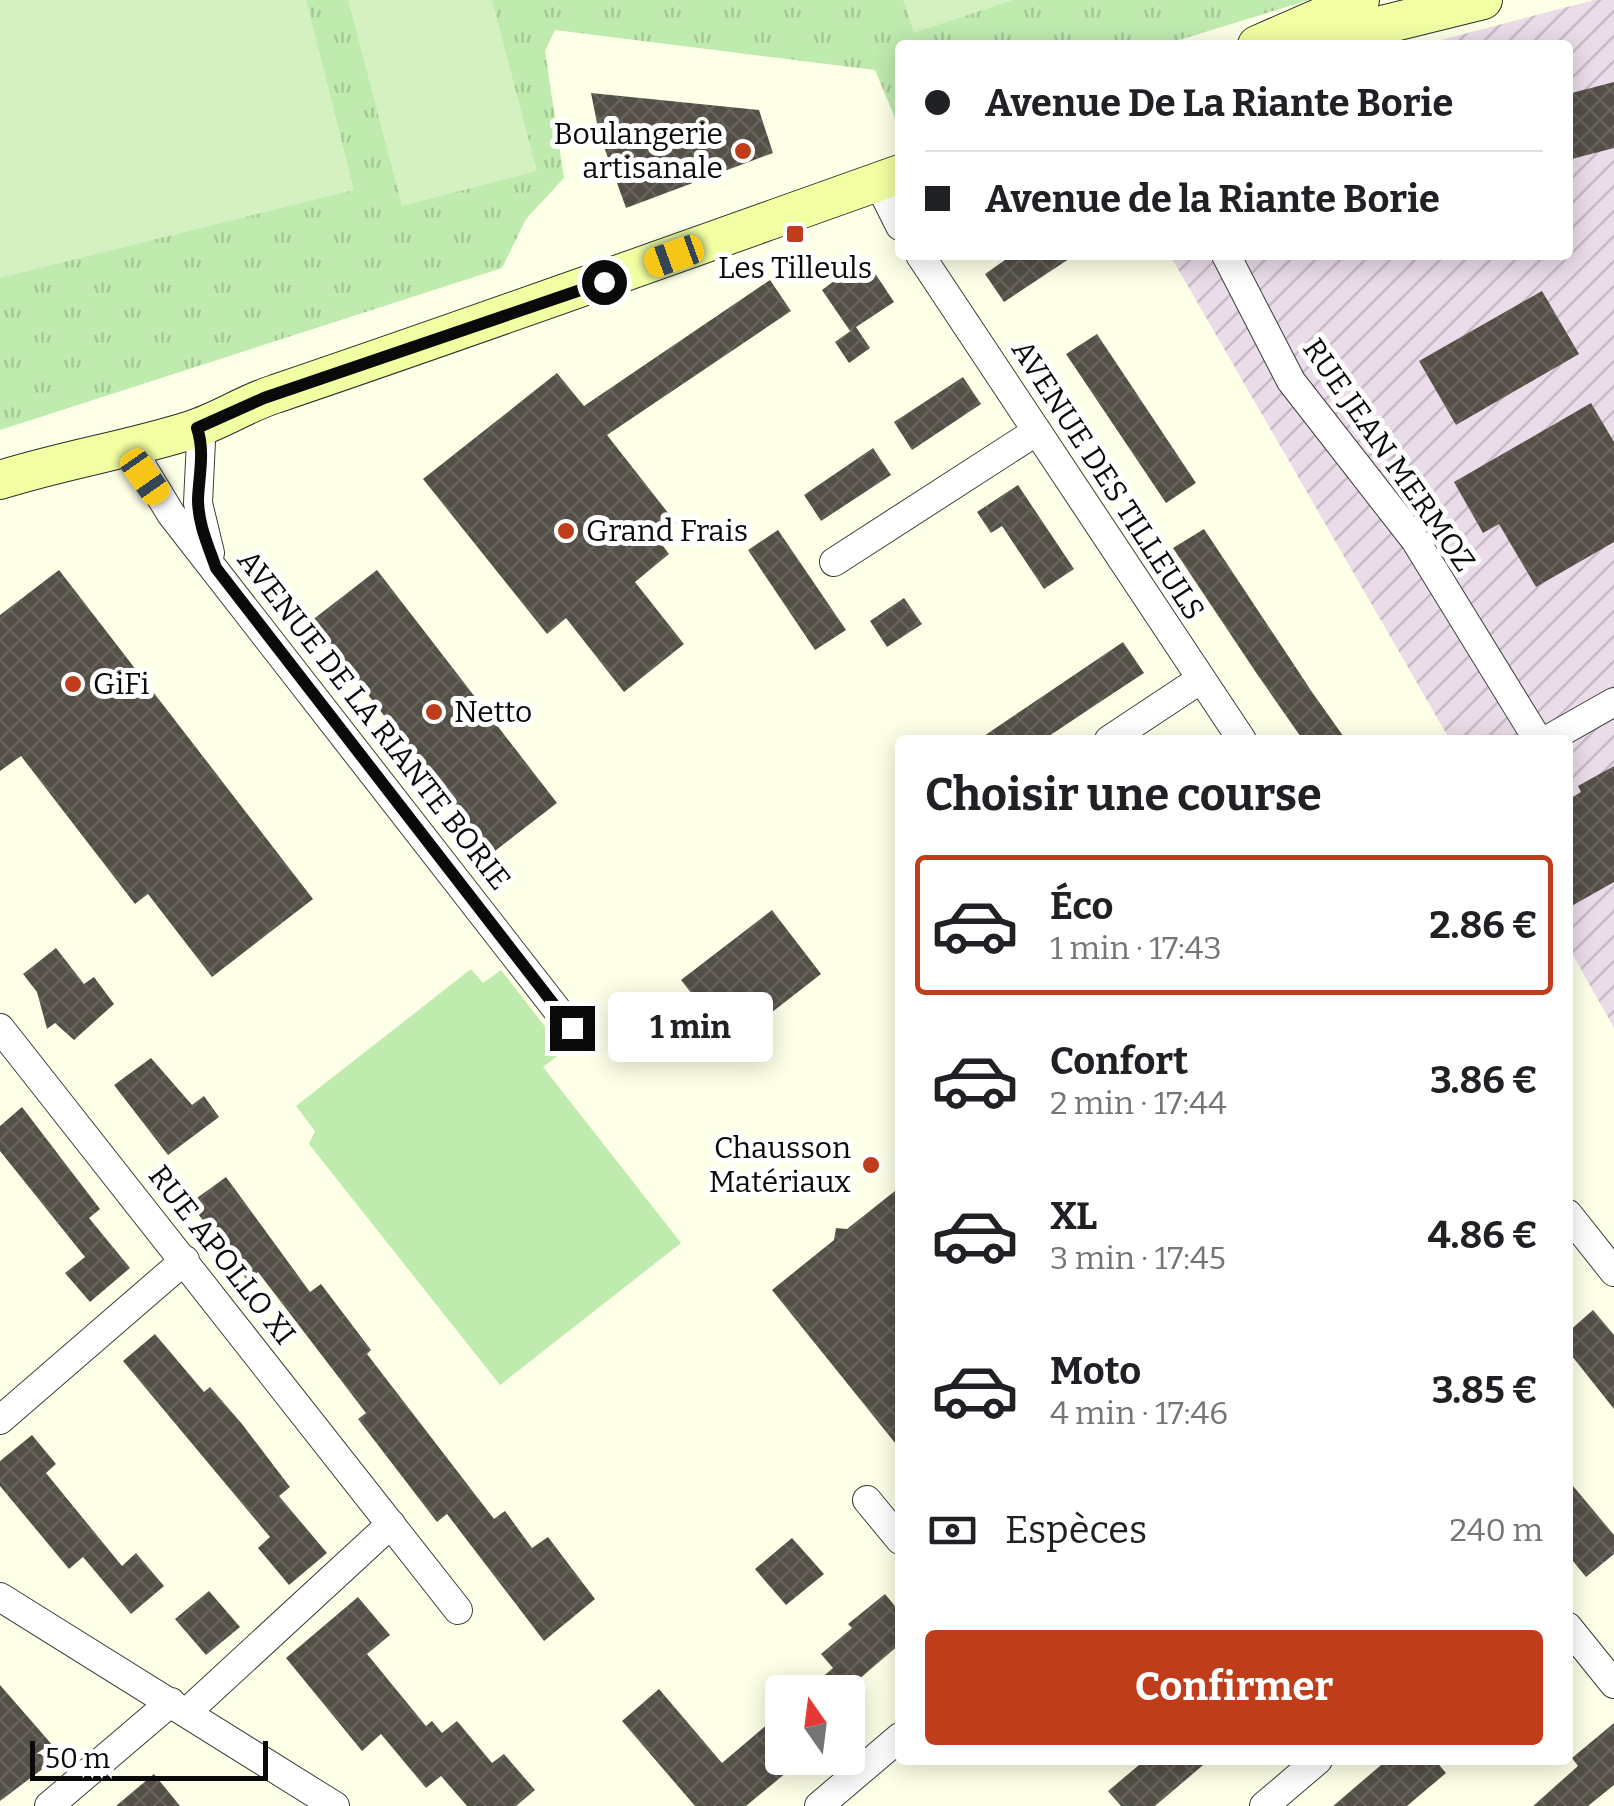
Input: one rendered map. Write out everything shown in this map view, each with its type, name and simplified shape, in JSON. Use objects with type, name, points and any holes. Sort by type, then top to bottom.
[{"type":"street","points":[[1268,40],[1360,0]]},
{"type":"street","points":[[1320,40],[1464,2]]},
{"type":"street","points":[[0,480],[62,460],[131,448],[197,428],[264,398],[572,294],[889,178],[895,204]]},
{"type":"street","name":"AVENUE DES TILLEULS","points":[[923,260],[1239,735]]},
{"type":"street","name":"RUE JEAN MERMOZ","points":[[1229,260],[1290,382],[1415,540],[1535,735]]},
{"type":"street","points":[[197,428],[201,441],[198,503],[202,531],[216,568]]},
{"type":"street","points":[[834,562],[1036,430]]},
{"type":"street","name":"AVENUE DE LA RIANTE BORIE","points":[[131,448],[154,490],[572,1028]]},
{"type":"street","points":[[1117,735],[1201,679]]},
{"type":"street","points":[[1557,735],[1614,702]]},
{"type":"street","name":"RUE APOLLO XI","points":[[0,1028],[458,1610]]},
{"type":"street","points":[[1573,1220],[1614,1272]]},
{"type":"street","points":[[0,1420],[185,1260]]},
{"type":"street","points":[[867,1500],[895,1534]]},
{"type":"street","points":[[49,1806],[179,1707],[391,1524]]},
{"type":"street","points":[[0,1597],[335,1806]]},
{"type":"street","points":[[1573,1633],[1614,1684]]},
{"type":"street","points":[[819,1806],[895,1741]]},
{"type":"street","points":[[1264,1806],[1312,1765]]},
{"type":"shaded area","points":[[1594,0],[1614,0],[1614,1028],[1573,955],[1573,735],[1447,735],[1173,260],[1573,260],[1573,40],[1441,40]]},
{"type":"green space","points":[[0,0],[1309,0],[1179,40],[895,40],[895,118],[875,70],[555,30],[545,51],[564,178],[526,219],[502,268],[0,430]]},
{"type":"green space","points":[[0,0],[306,0],[354,190],[0,278]]},
{"type":"green space","points":[[348,0],[492,0],[537,171],[402,206]]},
{"type":"green space","points":[[903,0],[1013,0],[914,33]]},
{"type":"green space","points":[[471,969],[483,983],[501,970],[564,1051],[543,1067],[681,1243],[500,1385],[309,1144],[315,1131],[296,1106]]},
{"type":"building","points":[[1614,82],[1614,148],[1573,159],[1573,93]]},
{"type":"building","points":[[591,93],[759,110],[773,153],[626,208],[599,133]]},
{"type":"building","points":[[865,258],[894,302],[850,331],[822,290]]},
{"type":"building","points":[[1005,260],[1067,260],[1004,302],[985,274]]},
{"type":"building","name":"Grand Frais","points":[[770,280],[791,311],[607,435],[676,523],[657,538],[669,554],[635,582],[684,644],[624,692],[566,618],[547,634],[423,479],[557,373],[584,406]]},
{"type":"building","points":[[1542,291],[1579,354],[1456,425],[1419,361]]},
{"type":"building","points":[[856,327],[870,348],[849,363],[835,342]]},
{"type":"building","points":[[1097,334],[1196,483],[1166,503],[1066,354]]},
{"type":"building","points":[[963,377],[981,404],[912,450],[894,422]]},
{"type":"building","points":[[1591,403],[1614,442],[1614,542],[1536,587],[1499,524],[1483,533],[1454,482]]},
{"type":"building","points":[[873,448],[891,475],[821,521],[804,495]]},
{"type":"building","points":[[1018,485],[1074,569],[1044,589],[1002,526],[991,533],[977,512]]},
{"type":"building","points":[[1204,529],[1342,735],[1300,735],[1173,548]]},
{"type":"building","points":[[778,530],[846,630],[815,650],[748,550]]},
{"type":"building","points":[[59,570],[313,899],[212,977],[148,894],[135,904],[21,756],[0,771],[0,615]]},
{"type":"building","name":"Netto","points":[[377,570],[557,803],[491,854],[311,621]]},
{"type":"building","points":[[904,598],[922,624],[887,647],[870,621]]},
{"type":"building","points":[[1123,642],[1144,673],[1051,735],[985,735]]},
{"type":"building","points":[[1614,766],[1614,882],[1573,905],[1573,797],[1581,792],[1578,786]]},
{"type":"building","points":[[772,910],[821,974],[731,1044],[681,980]]},
{"type":"building","points":[[56,948],[84,984],[94,977],[114,1004],[74,1040],[55,1023],[47,1029],[37,992],[23,974]]},
{"type":"building","points":[[151,1058],[192,1105],[204,1096],[219,1117],[168,1155],[114,1085]]},
{"type":"building","points":[[22,1107],[100,1209],[89,1218],[130,1268],[90,1302],[65,1273],[85,1257],[0,1151],[0,1126]]},
{"type":"building","points":[[226,1177],[310,1292],[321,1284],[371,1350],[367,1354],[494,1519],[505,1511],[532,1548],[548,1537],[595,1599],[544,1641],[447,1514],[437,1522],[358,1419],[366,1413],[258,1272],[247,1280],[190,1203]]},
{"type":"building","points":[[895,1191],[895,1443],[772,1290],[834,1240],[836,1228],[847,1229]]},
{"type":"building","points":[[1593,1310],[1614,1335],[1614,1409],[1573,1357],[1573,1328]]},
{"type":"building","points":[[155,1334],[204,1392],[210,1387],[242,1424],[290,1487],[279,1496],[327,1553],[289,1585],[258,1548],[270,1537],[123,1361]]},
{"type":"building","points":[[32,1435],[56,1464],[46,1473],[122,1566],[136,1553],[164,1586],[131,1614],[83,1557],[69,1569],[0,1486],[0,1461]]},
{"type":"building","points":[[1573,1486],[1614,1535],[1614,1554],[1586,1577],[1573,1561]]},
{"type":"building","points":[[792,1538],[824,1574],[786,1605],[755,1569]]},
{"type":"building","points":[[209,1591],[240,1627],[206,1655],[175,1619]]},
{"type":"building","points":[[885,1594],[895,1606],[895,1648],[864,1675],[825,1675],[833,1668],[821,1654],[852,1628],[848,1624]]},
{"type":"building","points":[[358,1597],[390,1635],[367,1654],[426,1726],[432,1721],[442,1733],[457,1721],[492,1763],[504,1754],[535,1790],[516,1806],[467,1806],[441,1776],[426,1788],[381,1734],[362,1751],[286,1658]]},
{"type":"building","points":[[0,1685],[61,1755],[0,1801]]},
{"type":"building","points":[[659,1689],[722,1763],[765,1726],[765,1775],[783,1775],[746,1806],[695,1806],[622,1721]]},
{"type":"building","points":[[1614,1723],[1614,1785],[1588,1806],[1533,1806],[1578,1766],[1573,1757]]},
{"type":"building","points":[[1139,1765],[1203,1765],[1155,1806],[1121,1806],[1108,1791]]},
{"type":"building","points":[[1381,1765],[1439,1765],[1446,1773],[1407,1806],[1333,1806]]},
{"type":"building","points":[[154,1774],[180,1806],[116,1806]]},
{"type":"place","name":"Boulangerie artisanale","points":[[743,151]]},
{"type":"place","name":"Les Tilleuls","points":[[795,234]]},
{"type":"place","name":"Grand Frais","points":[[566,531]]},
{"type":"place","name":"GiFi","points":[[73,684]]},
{"type":"place","name":"Netto","points":[[434,712]]},
{"type":"place","name":"Chausson Matériaux","points":[[871,1165]]},
{"type":"route","points":[[572,1028],[216,568],[202,531],[198,503],[201,441],[197,428],[264,398],[604,282]]}]
